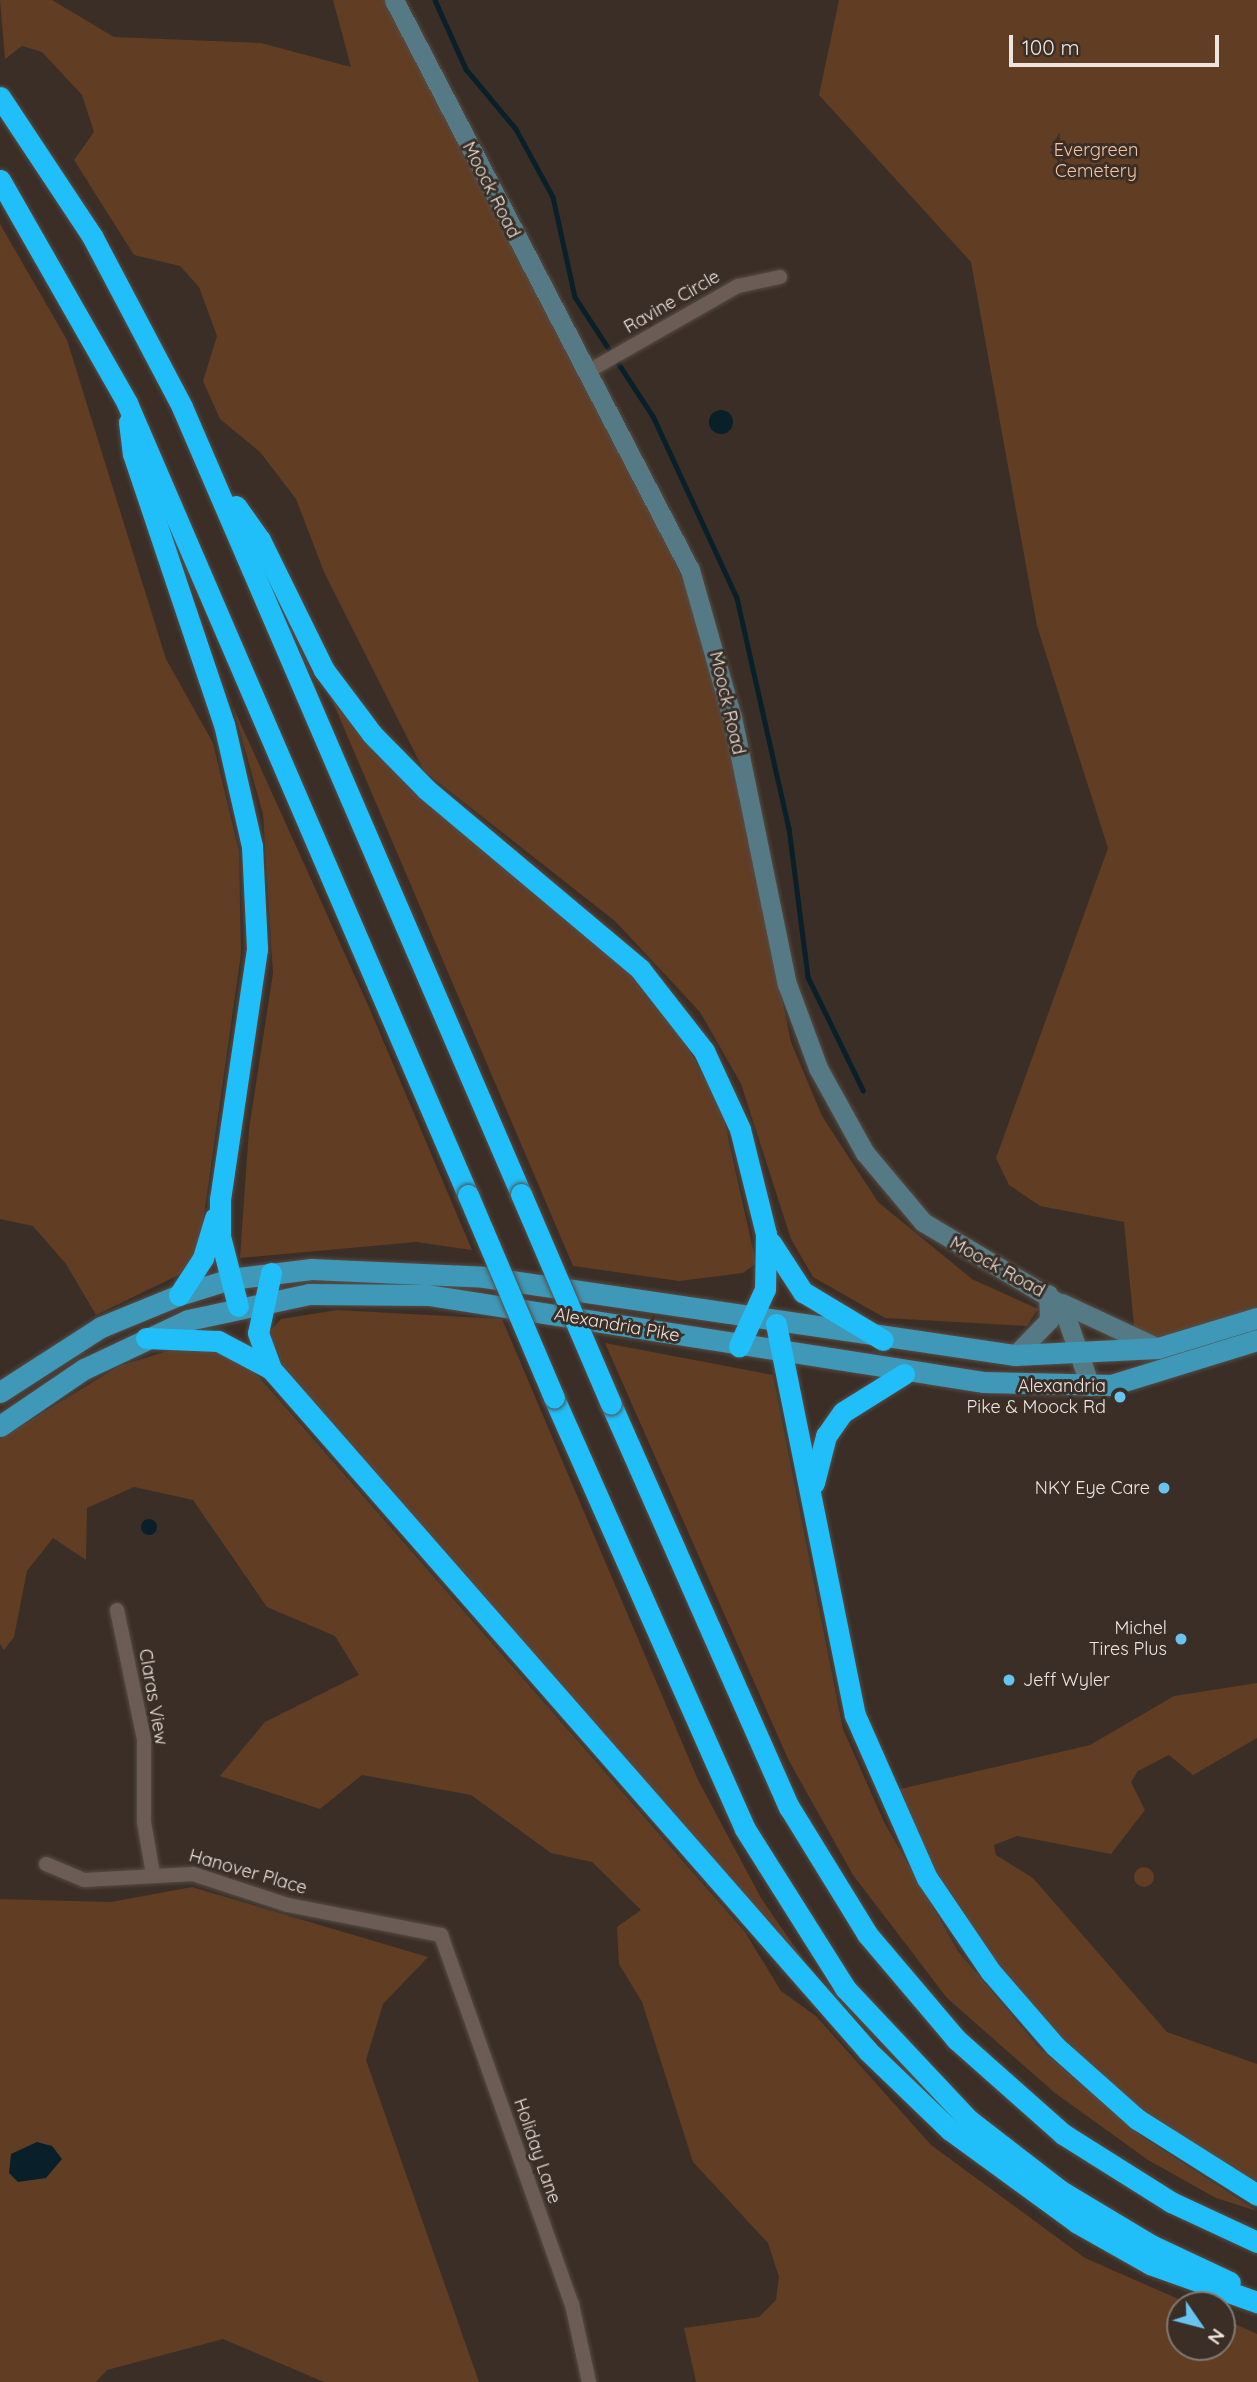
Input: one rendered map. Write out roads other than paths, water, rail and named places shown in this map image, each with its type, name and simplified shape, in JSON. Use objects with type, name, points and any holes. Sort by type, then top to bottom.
[{"type":"highway","points":[[0,97],[92,236],[208,466],[520,1194],[783,1795],[867,1934],[956,2039],[1063,2134],[1171,2202],[1257,2242]]},
{"type":"highway","points":[[0,180],[127,403],[554,1398],[745,1829],[845,1988],[969,2120],[1061,2191],[1151,2245],[1257,2294]]},
{"type":"highway","points":[[127,403],[133,454],[224,724],[251,846],[257,949],[220,1199],[203,1258],[179,1296]]},
{"type":"highway","points":[[208,466],[260,540],[324,670],[372,734],[428,790],[640,969],[687,1024],[740,1129],[766,1234],[768,1276],[739,1346]]},
{"type":"highway","points":[[220,1199],[230,1279],[238,1306]]},
{"type":"highway","points":[[766,1234],[803,1292],[883,1340]]},
{"type":"highway","points":[[271,1273],[264,1301],[259,1347],[271,1369],[868,2051],[950,2130],[1010,2179],[1115,2246],[1189,2281],[1257,2302]]},
{"type":"highway","points":[[776,1324],[855,1715],[903,1834],[952,1920],[1024,2012],[1098,2086],[1180,2148],[1257,2195]]},
{"type":"highway","points":[[146,1338],[218,1341],[271,1369]]},
{"type":"highway","points":[[813,1502],[816,1464],[843,1412],[904,1374]]},
{"type":"main road","name":"Moock Road","points":[[394,0],[594,368],[659,504],[707,617],[787,984],[818,1068],[865,1153],[923,1222],[976,1259],[1048,1294],[1071,1320],[1090,1386]]},
{"type":"main road","name":"Alexandria Pike","points":[[0,1392],[101,1327],[230,1279],[271,1273],[361,1269],[461,1275],[883,1340],[1016,1355],[1079,1355],[1158,1348],[1257,1318]]},
{"type":"main road","name":"Alexandria Pike","points":[[0,1426],[84,1369],[146,1338],[238,1306],[349,1293],[428,1295],[904,1374],[1067,1386],[1090,1386],[1171,1371],[1257,1340]]},
{"type":"main road","points":[[1048,1294],[1103,1326],[1158,1348]]},
{"type":"main road","points":[[1016,1355],[1049,1320],[1048,1294]]},
{"type":"main road","points":[[1067,1386],[1079,1355]]},
{"type":"street","name":"Ravine Circle","points":[[594,368],[738,286],[780,277]]},
{"type":"street","name":"Claras View","points":[[117,1610],[144,1739],[144,1822],[153,1874]]},
{"type":"street","name":"Hanover Place","points":[[46,1864],[84,1880],[153,1874],[193,1874],[288,1905],[441,1935]]},
{"type":"street","name":"Holiday Lane","points":[[441,1935],[572,2304],[589,2382]]},
{"type":"water","points":[[721,410],[729,414],[733,422],[729,430],[721,434],[713,430],[709,422],[713,414]]},
{"type":"water","points":[[149,1519],[155,1521],[155,1533],[149,1535],[143,1533],[141,1527],[143,1521]]},
{"type":"water","points":[[37,2142],[52,2146],[62,2159],[46,2178],[18,2182],[9,2173],[11,2154]]},
{"type":"waterway","points":[[435,0],[466,69],[516,129],[553,197],[575,297],[653,416],[737,598],[789,828],[808,977],[863,1090]]},
{"type":"place","name":"Alexandria Pike & Moock Rd","points":[[1120,1397]]},
{"type":"place","name":"NKY Eye Care","points":[[1164,1488]]},
{"type":"place","name":"Michel Tires Plus","points":[[1181,1639]]},
{"type":"place","name":"Jeff Wyler","points":[[1009,1680]]},
{"type":"park label","name":"Evergreen Cemetery","points":[[1096,161]]}]
